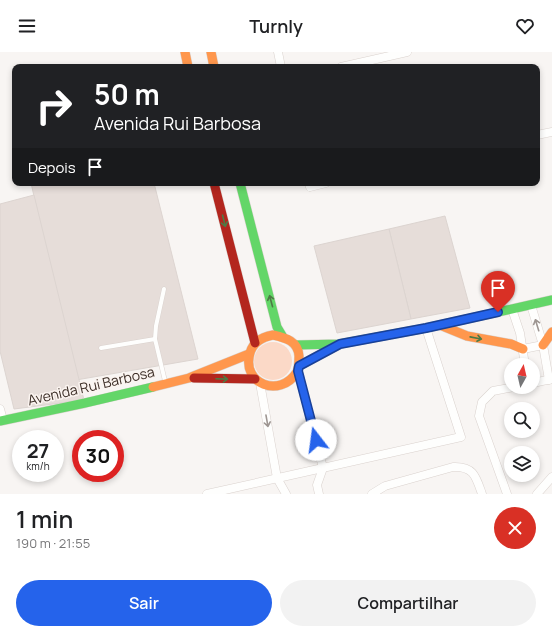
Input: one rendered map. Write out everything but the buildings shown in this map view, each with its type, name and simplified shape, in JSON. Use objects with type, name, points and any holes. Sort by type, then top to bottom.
[{"type":"main road","points":[[185,52],[187,64]]},
{"type":"main road","points":[[211,52],[213,64]]},
{"type":"main road","points":[[215,186],[255,343]]},
{"type":"main road","points":[[241,186],[277,327],[283,337]]},
{"type":"main road","name":"Avenida Rui Barbosa","points":[[297,345],[340,344],[426,328],[552,300]]},
{"type":"main road","points":[[440,325],[467,336],[511,344],[523,349]]},
{"type":"main road","points":[[543,345],[552,332]]},
{"type":"main road","points":[[258,381],[250,371],[248,361],[249,354],[255,343],[263,337],[273,335],[283,337],[297,345],[299,355],[298,369]]},
{"type":"main road","name":"Avenida Rui Barbosa","points":[[189,378],[258,381],[264,385],[274,387],[284,385],[292,379],[298,369],[340,344]]},
{"type":"main road","name":"Avenida Rui Barbosa","points":[[1,420],[189,378],[249,354]]},
{"type":"street","points":[[278,52],[280,64]]},
{"type":"street","points":[[354,64],[407,52]]},
{"type":"street","points":[[540,134],[552,132]]},
{"type":"street","points":[[531,305],[543,345],[550,380],[540,382]]},
{"type":"street","points":[[512,309],[520,333],[524,358]]},
{"type":"street","points":[[207,494],[461,437],[426,328]]},
{"type":"street","points":[[523,349],[543,345]]},
{"type":"street","points":[[298,369],[323,468],[317,485],[319,494]]},
{"type":"street","points":[[258,381],[277,478],[286,494]]},
{"type":"street","points":[[504,389],[493,391],[482,402],[478,416],[507,494]]},
{"type":"street","points":[[0,409],[1,420]]},
{"type":"street","points":[[372,494],[385,486],[459,466],[466,468],[476,476],[482,494]]},
{"type":"street","points":[[537,494],[552,477]]},
{"type":"lane","points":[[164,289],[156,326],[155,339],[165,383]]},
{"type":"lane","points":[[100,348],[155,339]]},
{"type":"shaded area","points":[[269,342],[277,342],[284,345],[289,350],[292,361],[289,372],[284,377],[277,380],[269,380],[262,377],[257,372],[254,365],[254,357],[257,350],[262,345]]},
{"type":"traffic: fast","points":[[241,186],[277,327],[283,337]]},
{"type":"traffic: fast","points":[[297,345],[339,344],[426,328],[552,300]]},
{"type":"traffic: fast","points":[[0,421],[153,387]]},
{"type":"traffic: slow","points":[[185,52],[187,64]]},
{"type":"traffic: slow","points":[[211,52],[213,64]]},
{"type":"traffic: slow","points":[[440,325],[467,336],[511,344],[523,349]]},
{"type":"traffic: slow","points":[[543,345],[552,332]]},
{"type":"traffic: slow","points":[[273,335],[287,339],[294,344],[298,351],[299,366],[297,372],[290,380],[281,385],[272,386],[256,380],[251,373],[249,364],[250,353],[253,346],[265,337],[273,335]]},
{"type":"traffic: slow","points":[[299,366],[338,345]]},
{"type":"traffic: slow","points":[[153,387],[189,378],[249,354]]},
{"type":"traffic: jam","points":[[215,186],[255,343]]},
{"type":"traffic: jam","points":[[194,378],[255,379]]},
{"type":"route","points":[[316,440],[298,371],[299,366],[340,344],[426,328],[498,312]]}]
